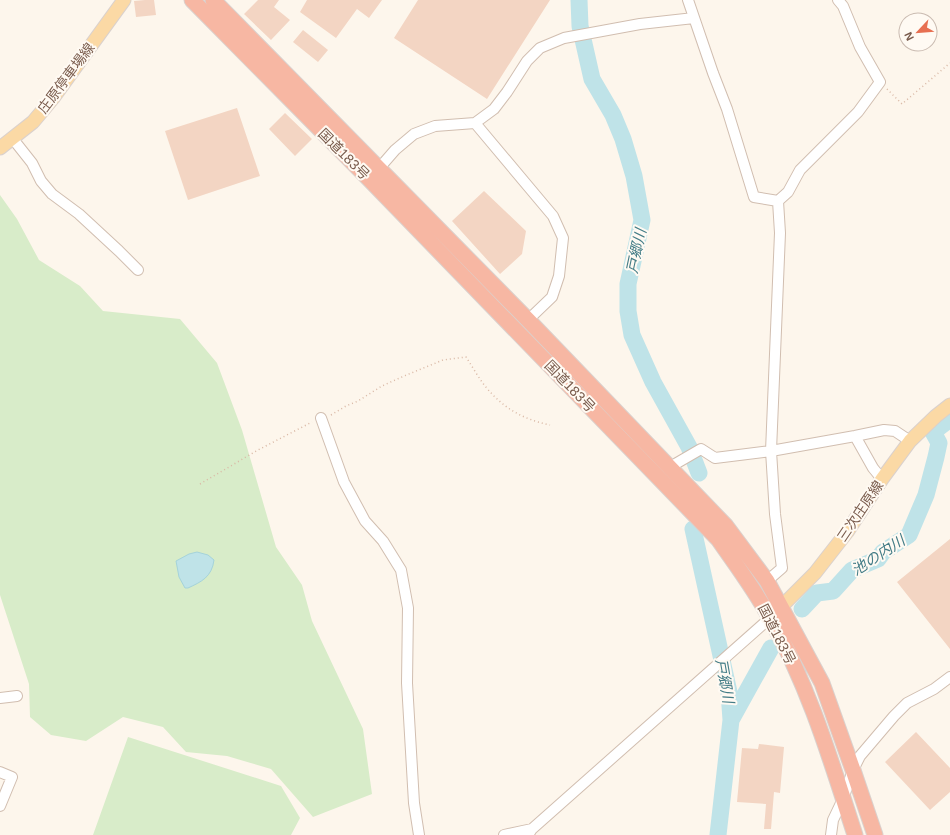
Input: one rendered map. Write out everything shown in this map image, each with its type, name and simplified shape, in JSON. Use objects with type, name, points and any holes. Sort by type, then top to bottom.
[{"type":"highway","name":"国道183号","points":[[192,0],[369,179],[718,539],[742,572],[770,618],[787,652],[818,721],[855,835]]},
{"type":"highway","name":"国道183号","points":[[213,0],[380,168],[726,526],[767,581],[782,606],[822,683],[875,835]]},
{"type":"main road","name":"庄原停車場線","points":[[0,148],[33,122],[53,98],[124,0]]},
{"type":"main road","name":"三次庄原線","points":[[770,618],[815,573],[847,532],[882,479],[910,441],[950,405]]},
{"type":"street","points":[[688,0],[727,109],[754,197],[778,201]]},
{"type":"street","points":[[778,201],[788,192],[800,170],[858,112],[880,82],[860,47],[843,6],[838,0]]},
{"type":"street","points":[[369,179],[395,150],[414,134],[435,126],[475,123],[494,109],[527,61],[540,48],[564,38],[640,24],[694,18]]},
{"type":"street","points":[[475,123],[554,216],[563,238],[559,276],[552,297],[528,320]]},
{"type":"street","points":[[12,139],[32,163],[41,181],[52,194],[79,214],[138,270]]},
{"type":"street","points":[[767,581],[782,568],[775,514],[771,450],[780,233],[778,201]]},
{"type":"street","points":[[321,418],[344,482],[365,521],[383,541],[401,570],[408,608],[407,683],[414,803],[419,835]]},
{"type":"street","points":[[670,467],[702,449],[715,458],[771,450],[884,430],[895,431],[910,441]]},
{"type":"street","points":[[855,436],[873,468],[882,479]]},
{"type":"street","points":[[504,835],[530,832],[770,618]]},
{"type":"street","points":[[831,835],[833,820],[860,756],[907,703],[934,689],[950,677]]},
{"type":"street","points":[[0,698],[17,696]]},
{"type":"street","points":[[0,772],[12,777],[0,806]]},
{"type":"path","points":[[880,82],[902,104],[950,64]]},
{"type":"path","points":[[200,484],[258,450],[321,418],[328,417],[382,386],[443,360],[466,357],[484,385],[498,400],[518,415],[550,425]]},
{"type":"green space","points":[[0,195],[17,219],[39,260],[80,286],[103,311],[180,319],[217,363],[242,430],[276,547],[302,585],[312,621],[363,729],[372,794],[313,817],[271,769],[227,756],[186,752],[163,727],[123,717],[86,741],[51,735],[30,717],[29,684],[0,595]]},
{"type":"green space","points":[[128,737],[281,786],[300,818],[291,835],[93,835]]},
{"type":"water","points":[[197,552],[208,555],[214,560],[213,566],[205,578],[193,586],[185,588],[179,577],[176,561],[189,554]]},
{"type":"building","points":[[154,0],[156,15],[136,17],[134,1]]},
{"type":"building","points":[[258,0],[279,0],[274,7],[290,20],[271,40],[244,14]]},
{"type":"building","points":[[307,0],[382,0],[369,18],[357,9],[336,38],[300,12]]},
{"type":"building","points":[[418,0],[550,0],[487,99],[394,38]]},
{"type":"building","points":[[303,30],[328,50],[318,62],[293,42]]},
{"type":"building","points":[[237,108],[260,176],[188,200],[165,131]]},
{"type":"building","points":[[285,113],[312,139],[295,156],[269,129]]},
{"type":"building","points":[[484,191],[526,231],[522,254],[500,274],[452,221]]},
{"type":"building","points":[[950,539],[950,649],[897,582]]},
{"type":"building","points":[[916,732],[950,768],[950,792],[930,810],[885,762]]},
{"type":"building","points":[[759,744],[784,747],[780,793],[774,792],[771,829],[764,829],[766,804],[737,802],[742,748],[758,749]]},
{"type":"waterway","name":"戸郷川","points":[[579,0],[580,26],[592,79],[613,115],[623,139],[634,176],[642,220],[628,284],[628,311],[632,335],[653,382],[689,447],[699,473]]},
{"type":"waterway","name":"池の内川","points":[[802,609],[817,593],[833,591],[852,570],[878,559],[883,552],[909,535],[926,495],[936,457],[939,443],[933,432],[950,419]]},
{"type":"waterway","name":"戸郷川","points":[[693,529],[729,692],[731,720],[718,835]]},
{"type":"waterway","name":"池の内川","points":[[731,720],[771,648]]}]
